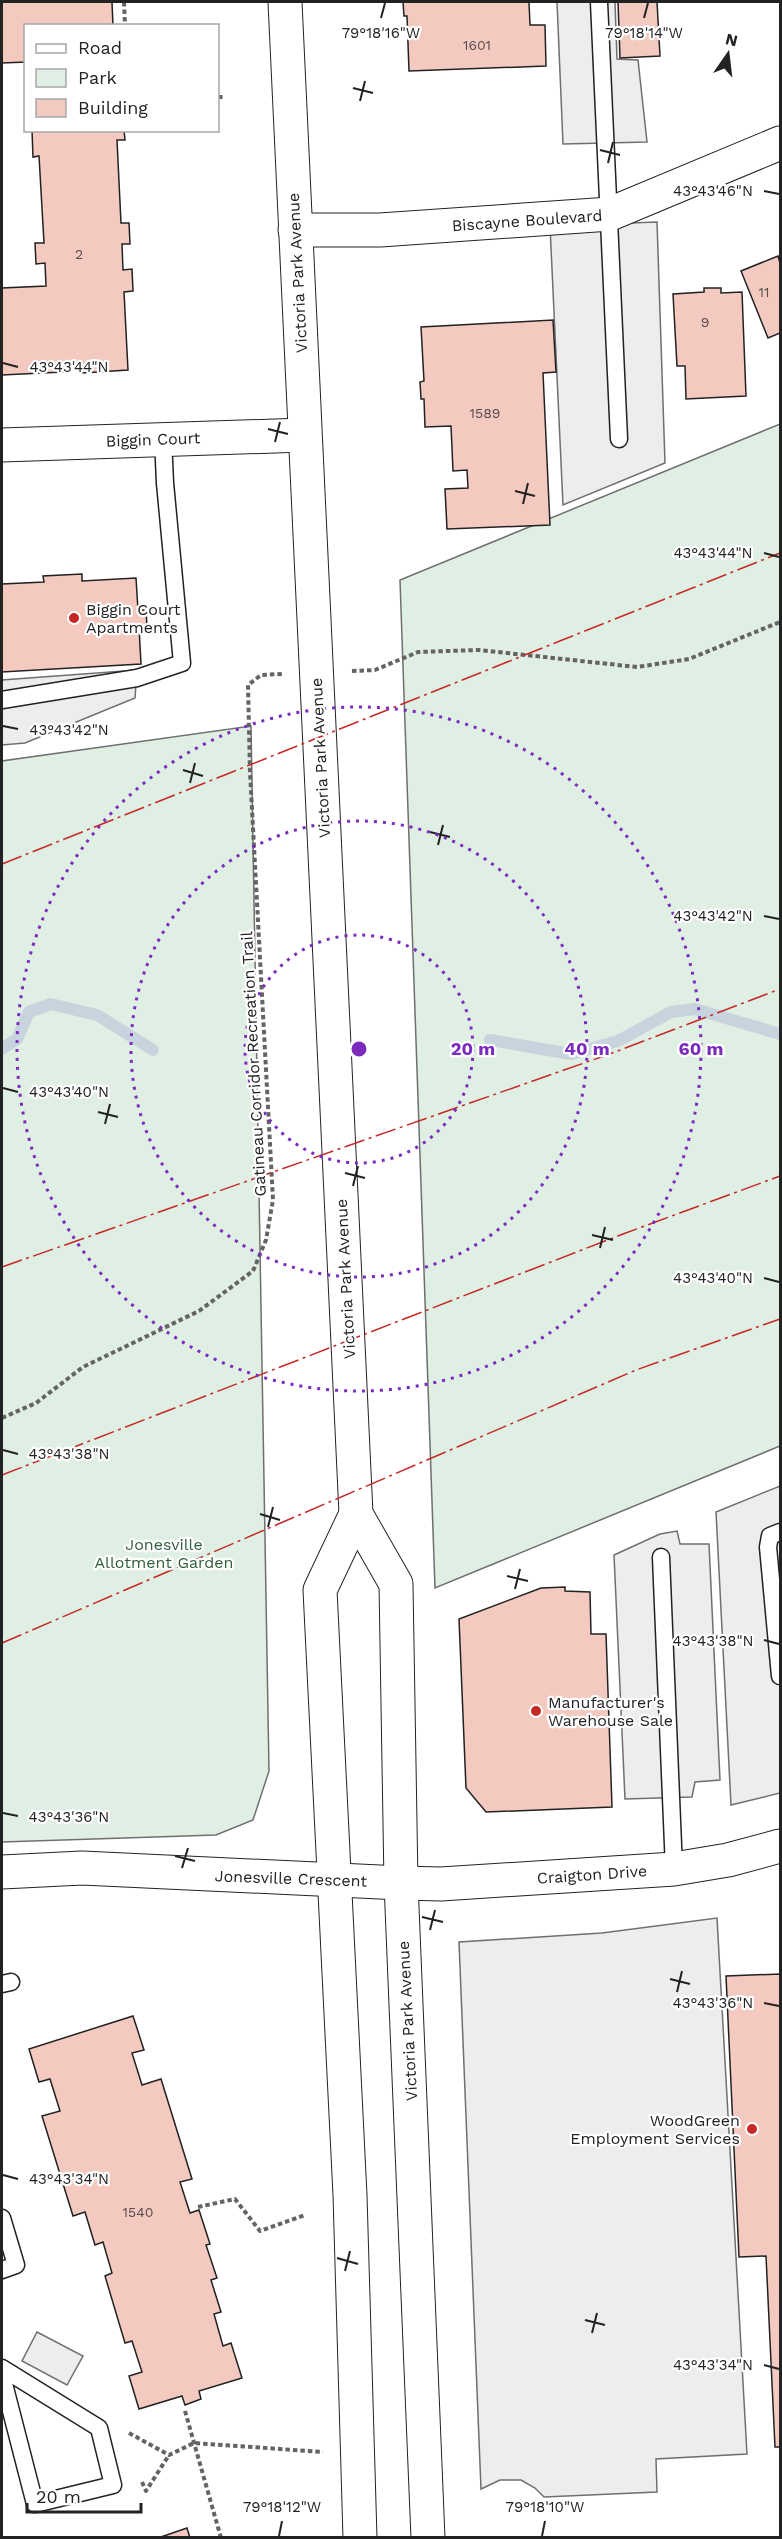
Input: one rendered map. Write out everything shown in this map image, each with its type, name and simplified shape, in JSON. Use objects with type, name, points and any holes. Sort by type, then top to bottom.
[{"type":"main road","name":"Victoria Park Avenue","points":[[285,2],[356,1514],[396,1584],[401,1883],[428,2538]]},
{"type":"main road","name":"Biscayne Boulevard","points":[[295,230],[380,230],[610,214],[780,143]]},
{"type":"main road","name":"Biggin Court","points":[[2,445],[304,435]]},
{"type":"main road","name":"Victoria Park Avenue","points":[[356,1514],[320,1590],[349,2183],[360,2538]]},
{"type":"main road","name":"Craigton Drive","points":[[401,1883],[441,1884],[674,1869],[728,1860],[780,1846]]},
{"type":"main road","name":"Jonesville Crescent","points":[[2,1872],[82,1868],[401,1883]]},
{"type":"lane","points":[[599,2],[619,439]]},
{"type":"lane","points":[[2,700],[137,678],[182,663],[163,438]]},
{"type":"lane","points":[[780,1532],[770,1536],[768,1547],[780,1676]]},
{"type":"lane","points":[[661,1557],[674,1869]]},
{"type":"lane","points":[[2,2218],[16,2265],[2,2270]]},
{"type":"lane","points":[[2,2368],[99,2428],[113,2485],[35,2504],[2,2376]]},
{"type":"path","points":[[124,2],[125,24]]},
{"type":"path","points":[[375,670],[418,652],[479,650],[637,667],[689,659],[780,622]]},
{"type":"path","name":"Gatineau Corridor Recreation Trail","points":[[2,1418],[36,1403],[83,1367],[199,1311],[253,1272],[266,1240],[273,1200],[250,772],[248,685],[261,675]]},
{"type":"path","points":[[198,2207],[235,2199],[260,2231],[304,2215]]},
{"type":"path","points":[[185,2411],[221,2538]]},
{"type":"path","points":[[125,2431],[169,2455],[194,2443],[323,2452]]},
{"type":"green space","points":[[780,424],[780,1446],[435,1588],[400,580]]},
{"type":"green space","name":"Jonesville Allotment Garden","points":[[251,726],[269,1771],[253,1820],[216,1835],[2,1842],[2,761]]},
{"type":"shaded area","points":[[557,2],[615,2],[617,59],[638,60],[647,142],[563,144]]},
{"type":"shaded area","points":[[657,222],[665,463],[563,505],[550,226]]},
{"type":"shaded area","points":[[137,670],[135,698],[25,743],[2,745],[2,680]]},
{"type":"shaded area","points":[[780,1486],[780,1529],[776,1531],[780,1544],[780,1793],[731,1805],[716,1512]]},
{"type":"shaded area","points":[[677,1531],[680,1544],[709,1544],[720,1780],[695,1782],[692,1797],[625,1799],[614,1555],[660,1534]]},
{"type":"shaded area","points":[[717,1918],[747,2454],[656,2459],[657,2492],[544,2497],[535,2488],[521,2480],[500,2480],[481,2489],[459,1942],[602,1933]]},
{"type":"shaded area","points":[[37,2332],[83,2356],[67,2385],[22,2361]]},
{"type":"building","points":[[2,2],[112,2],[113,24],[24,24],[24,62],[2,63]]},
{"type":"building","points":[[403,2],[529,2],[530,25],[545,25],[546,66],[409,71],[407,16],[404,16]]},
{"type":"building","points":[[618,2],[657,2],[660,56],[620,58]]},
{"type":"building","points":[[32,132],[124,132],[125,140],[117,140],[121,223],[129,223],[130,244],[122,244],[123,270],[132,269],[133,291],[124,292],[128,370],[82,373],[82,363],[63,364],[63,372],[2,375],[2,288],[46,286],[45,263],[36,264],[35,243],[44,243],[39,156],[33,157]]},
{"type":"building","points":[[778,256],[780,263],[780,333],[768,338],[741,271]]},
{"type":"building","points":[[704,288],[721,288],[721,293],[742,292],[746,396],[686,399],[685,366],[677,366],[673,294],[704,292]]},
{"type":"building","points":[[553,320],[556,372],[543,373],[550,525],[447,529],[445,489],[468,488],[467,470],[453,471],[451,426],[425,427],[424,399],[421,399],[420,382],[424,381],[421,327]]},
{"type":"building","name":"Biggin Court Apartments","points":[[82,574],[82,581],[136,578],[138,610],[146,610],[147,627],[139,627],[141,664],[2,672],[2,584],[44,582],[43,576]]},
{"type":"building","name":"Manufacturer's Warehouse Sale","points":[[565,1587],[565,1591],[590,1592],[591,1634],[606,1634],[612,1807],[486,1812],[466,1788],[459,1619],[541,1588]]},
{"type":"building","points":[[780,1974],[780,2447],[775,2447],[766,2256],[739,2257],[726,1976]]},
{"type":"building","points":[[133,2016],[144,2050],[132,2053],[142,2085],[161,2079],[192,2179],[180,2182],[190,2213],[199,2210],[210,2244],[206,2245],[217,2278],[211,2280],[221,2312],[214,2314],[223,2346],[231,2343],[242,2378],[199,2391],[201,2399],[185,2405],[182,2396],[139,2409],[129,2376],[142,2372],[132,2341],[125,2343],[105,2276],[112,2273],[103,2242],[95,2245],[85,2212],[73,2216],[42,2116],[60,2111],[50,2079],[39,2082],[29,2049]]},
{"type":"building","points":[[187,2528],[190,2538],[158,2538]]},
{"type":"waterway","points":[[2,1049],[17,1039],[29,1012],[51,1004],[97,1015],[153,1050]]},
{"type":"waterway","points":[[490,1040],[571,1054],[618,1041],[671,1012],[695,1009],[780,1034]]},
{"type":"power","points":[[2,864],[780,553]]},
{"type":"power","points":[[2,1267],[607,1055],[780,989]]},
{"type":"power","points":[[2,1475],[623,1234],[780,1176]]},
{"type":"power","points":[[2,1643],[636,1370],[780,1319]]},
{"type":"place","name":"Biggin Court Apartments","points":[[74,618]]},
{"type":"place","name":"Manufacturer's Warehouse Sale","points":[[536,1711]]},
{"type":"place","name":"WoodGreen Employment Services","points":[[752,2129]]}]
